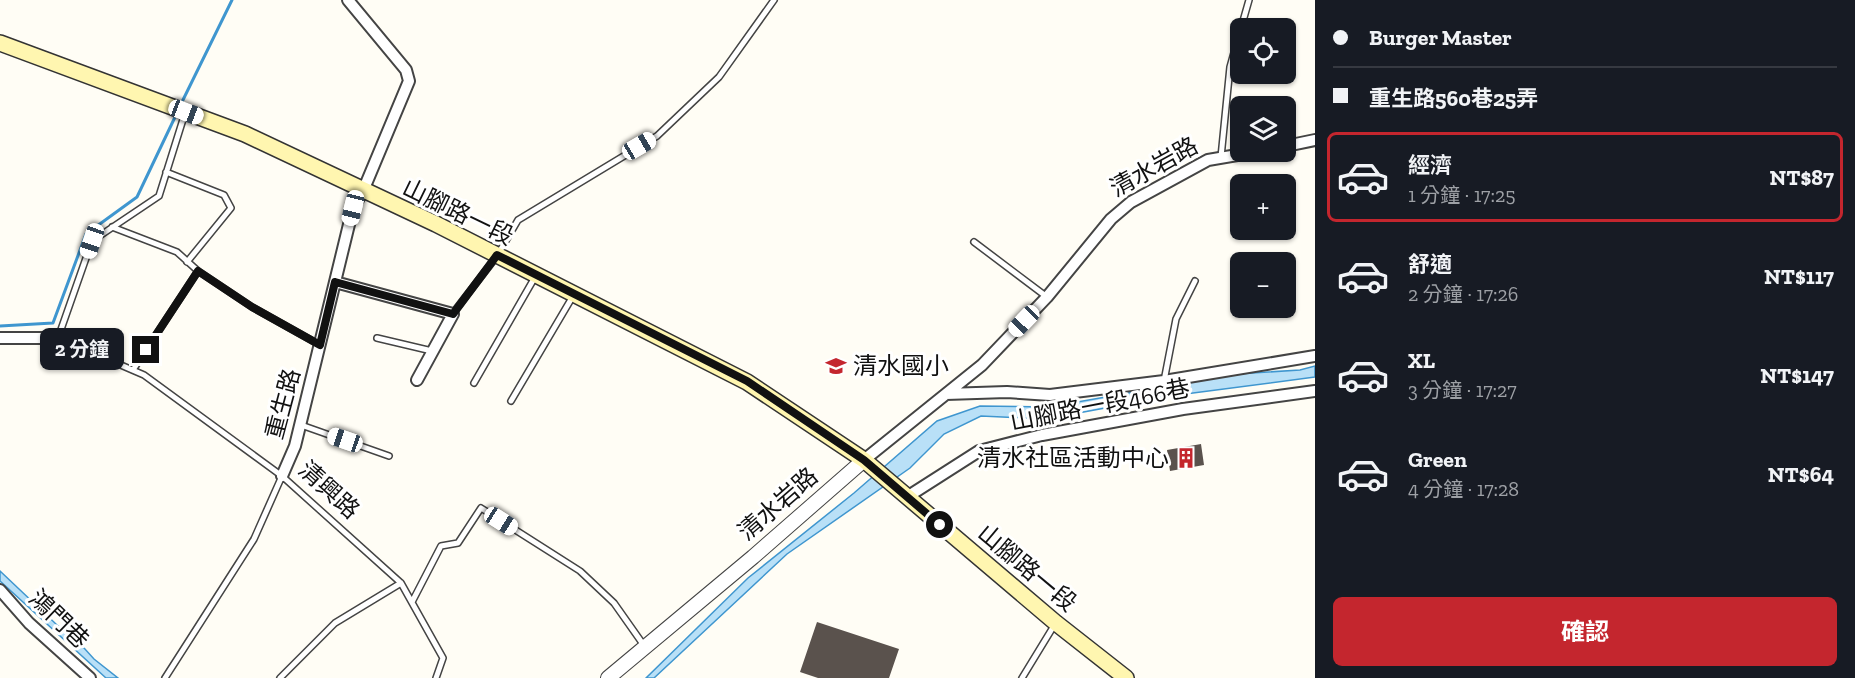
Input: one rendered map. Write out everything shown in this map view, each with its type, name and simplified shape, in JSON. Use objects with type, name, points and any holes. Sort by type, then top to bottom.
[{"type":"main road","name":"山腳路一段","points":[[0,43],[245,134],[436,224],[747,381],[868,464],[1056,623],[1126,678]]},
{"type":"street","name":"重生路","points":[[282,476],[296,446],[353,208],[363,191],[409,81],[406,70],[348,0]]},
{"type":"street","points":[[1296,144],[1315,140]]},
{"type":"street","name":"清水岩路","points":[[608,678],[868,464],[982,365],[1047,297],[1111,219],[1131,202],[1208,160],[1230,156]]},
{"type":"street","points":[[335,282],[453,314],[417,381]]},
{"type":"street","name":"清興路","points":[[0,338],[58,338]]},
{"type":"street","points":[[946,394],[1007,392],[1050,395],[1164,381],[1315,356]]},
{"type":"street","name":"山腳路一段466巷","points":[[903,494],[979,451],[1042,435],[1183,410],[1315,391]]},
{"type":"street","name":"鴻門巷","points":[[0,590],[29,623],[90,678]]},
{"type":"lane","points":[[453,314],[497,255],[518,220],[657,136],[719,77],[774,0]]},
{"type":"lane","points":[[1244,18],[1249,0]]},
{"type":"lane","points":[[1221,157],[1230,67]]},
{"type":"lane","points":[[58,338],[92,241],[159,196],[186,112]]},
{"type":"lane","points":[[166,172],[224,195],[231,208],[188,262]]},
{"type":"lane","points":[[112,227],[177,252],[198,271],[252,307],[320,345]]},
{"type":"lane","points":[[974,242],[1047,297]]},
{"type":"lane","points":[[134,370],[198,271]]},
{"type":"lane","points":[[474,383],[536,276]]},
{"type":"lane","points":[[1164,381],[1176,319],[1195,281]]},
{"type":"lane","points":[[511,400],[573,295]]},
{"type":"lane","name":"清興路","points":[[58,338],[144,375],[282,476],[401,583],[443,658],[436,678]]},
{"type":"lane","points":[[377,338],[432,351]]},
{"type":"lane","points":[[300,425],[389,456]]},
{"type":"lane","name":"重生路","points":[[165,678],[254,539],[282,476]]},
{"type":"lane","points":[[412,602],[441,546],[458,543],[481,508],[580,571],[614,603],[645,647]]},
{"type":"lane","points":[[280,678],[335,622],[401,583]]},
{"type":"lane","points":[[1022,678],[1056,623]]},
{"type":"water","points":[[1315,366],[1315,377],[1170,396],[1046,419],[981,416],[944,434],[910,468],[787,554],[654,678],[646,678],[748,578],[854,493],[937,421],[980,406],[1049,407],[1236,374],[1300,370]]},
{"type":"water","points":[[0,571],[57,625],[75,638],[94,659],[118,678],[106,678],[0,581]]},
{"type":"building","name":"清水社區活動中心","points":[[1201,444],[1204,465],[1170,471],[1167,450]]},
{"type":"building","points":[[817,622],[899,649],[889,678],[818,678],[800,672]]},
{"type":"waterway","points":[[180,106],[232,0]]},
{"type":"waterway","points":[[0,326],[53,323],[86,234],[137,197],[176,115]]},
{"type":"place","name":"清水國小","points":[[836,366]]},
{"type":"place","name":"清水社區活動中心","points":[[1186,458]]},
{"type":"route","points":[[146,350],[198,271],[252,307],[320,345],[335,282],[453,314],[497,255],[747,381],[864,460],[940,525]]}]
